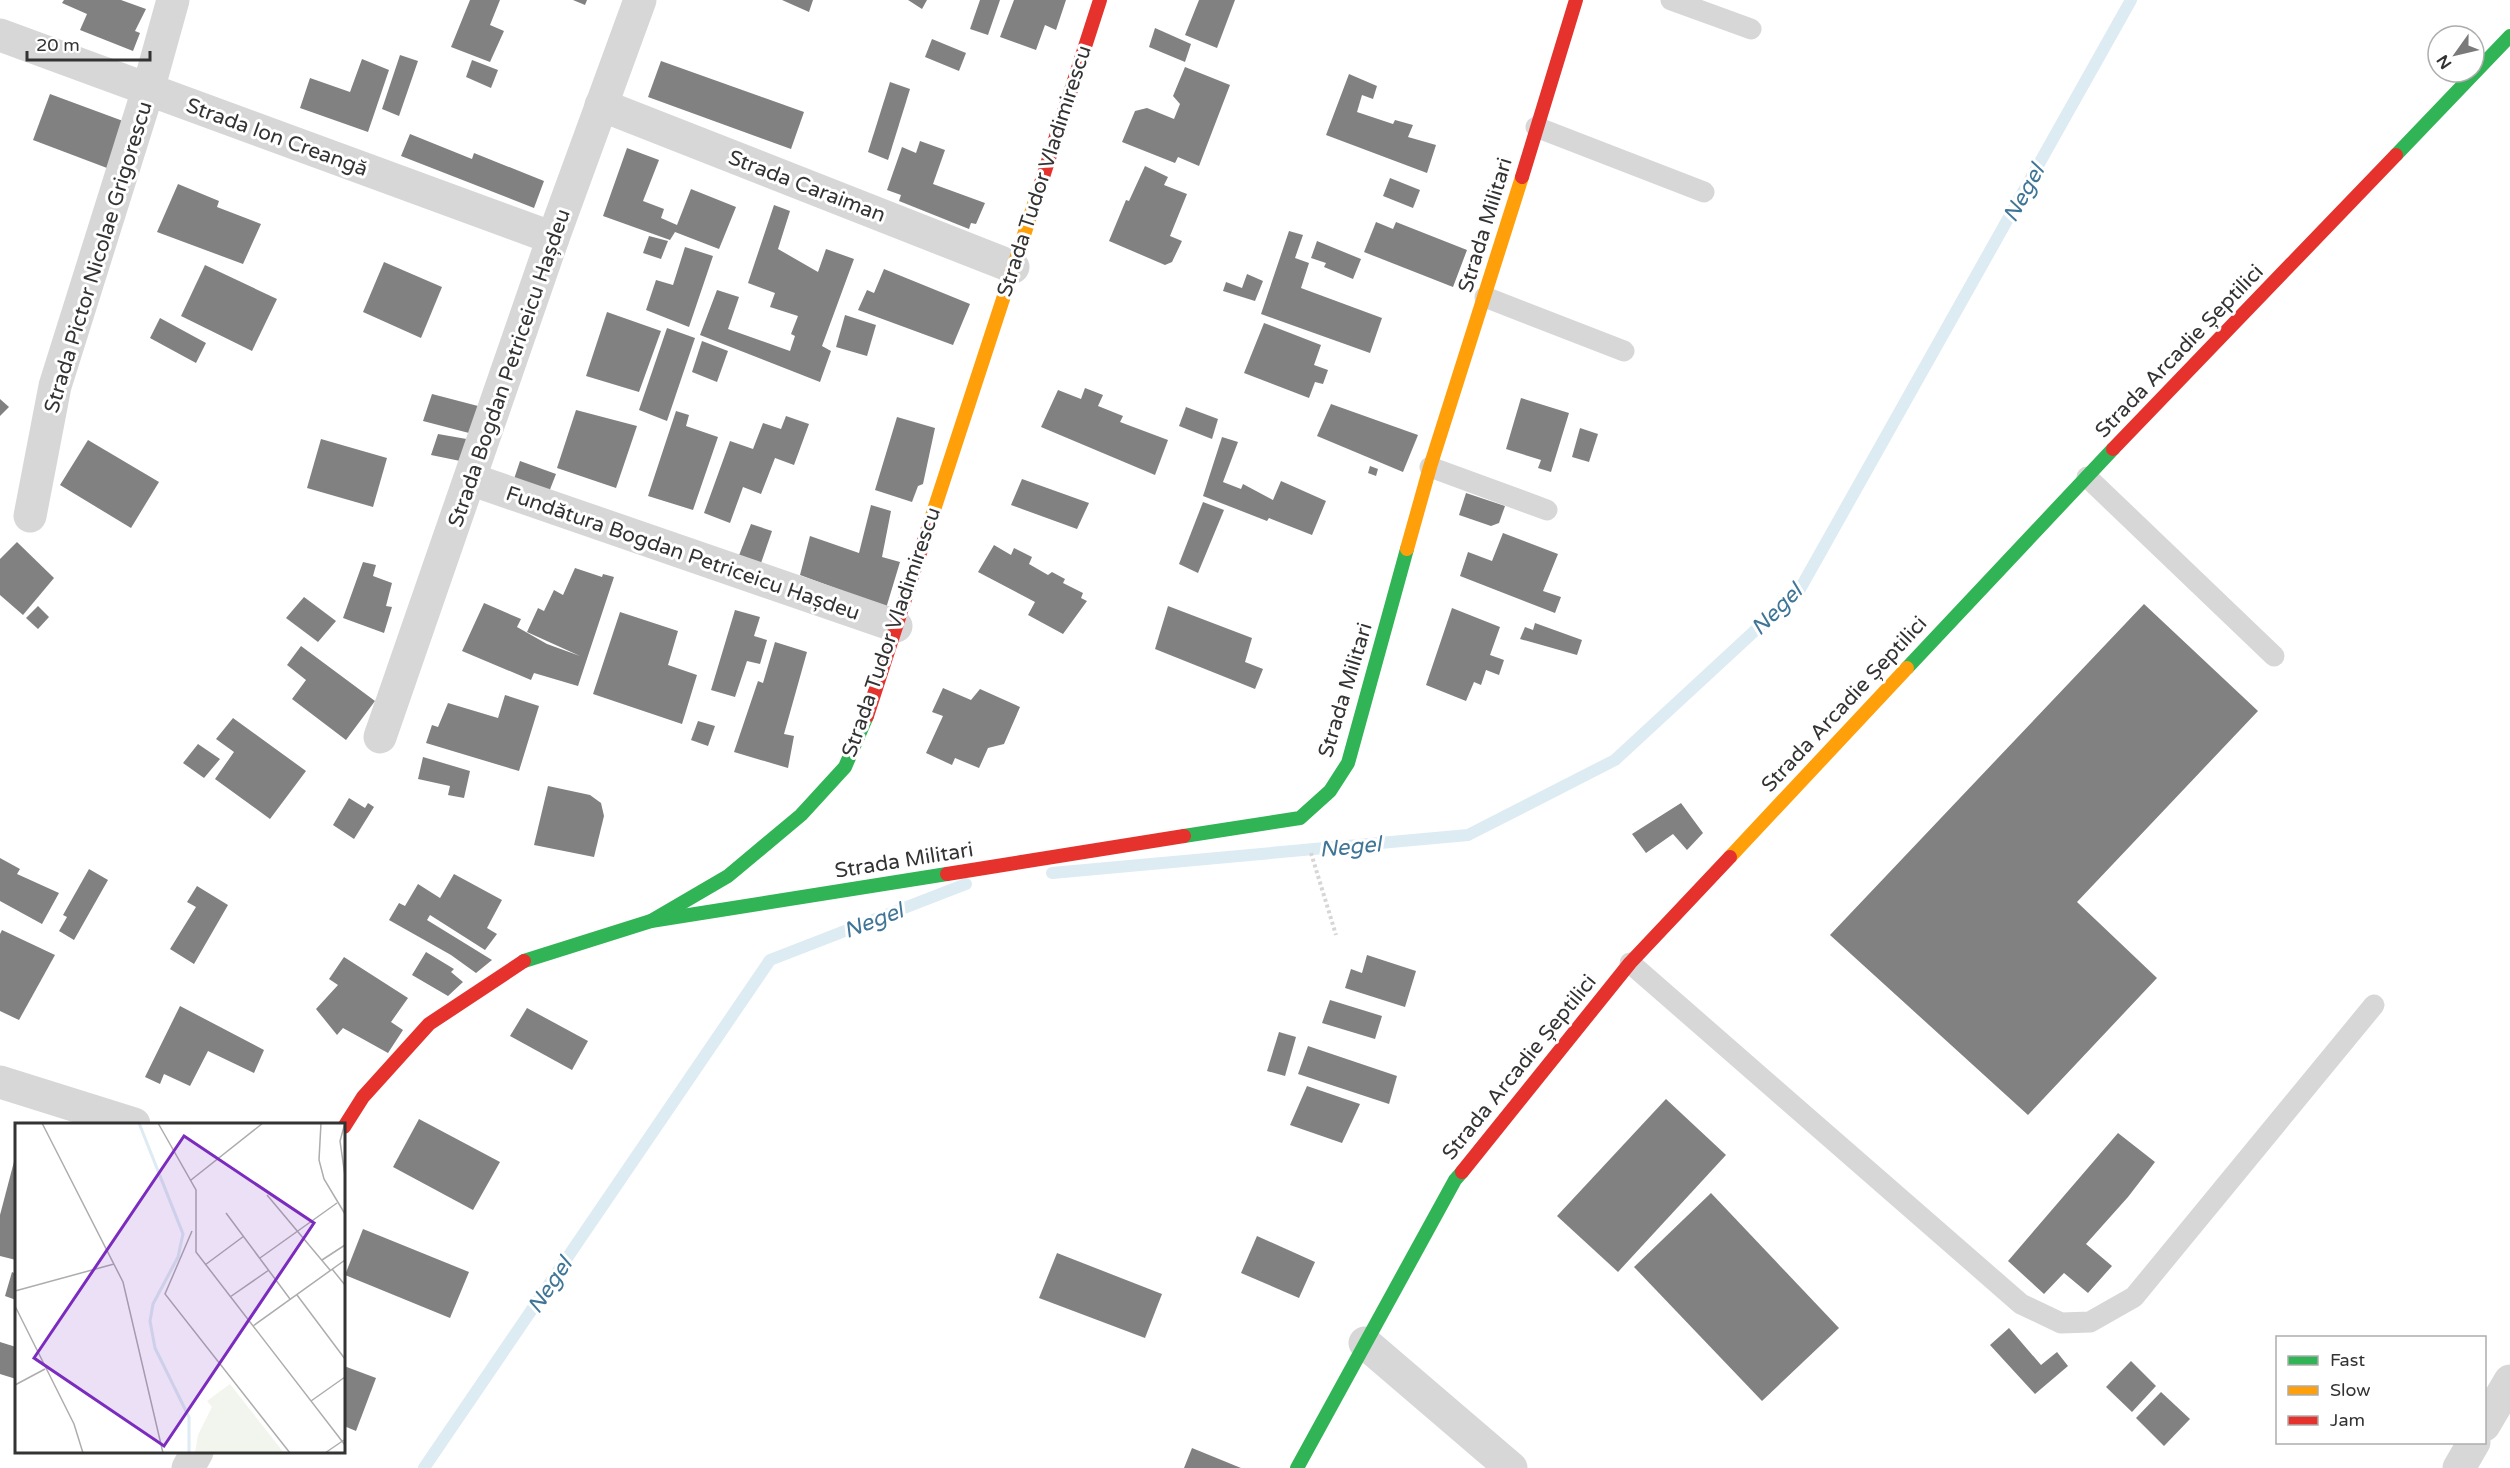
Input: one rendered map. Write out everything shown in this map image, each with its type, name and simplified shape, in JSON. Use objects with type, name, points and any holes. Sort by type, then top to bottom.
[{"type":"street","name":"Strada Pictor Nicolae Grigorescu","points":[[30,516],[55,386],[148,90],[173,0]]},
{"type":"street","name":"Strada Bogdan Petriceicu Hașdeu","points":[[380,737],[553,238],[640,0]]},
{"type":"street","name":"Strada Tudor Vladimirescu","points":[[345,1125],[363,1097],[429,1024],[523,961],[651,921],[729,876],[801,815],[845,767],[869,711],[1100,0]]},
{"type":"street","name":"Strada Militari","points":[[651,921],[1300,818],[1330,792],[1348,763],[1430,467],[1576,0]]},
{"type":"street","name":"Strada Ion Creangă","points":[[0,35],[553,238]]},
{"type":"street","name":"Strada Arcadie Șeptilici","points":[[1297,1468],[1455,1180],[1630,963],[2086,477],[2510,36]]},
{"type":"street","name":"Strada Caraiman","points":[[601,105],[1013,267]]},
{"type":"street","name":"Fundătura Bogdan Petriceicu Hașdeu","points":[[470,480],[896,626]]},
{"type":"street","points":[[0,1082],[128,1123]]},
{"type":"street","points":[[1365,1343],[1511,1468]]},
{"type":"street","points":[[2486,1422],[2510,1381]]},
{"type":"street","points":[[2459,1468],[2473,1444]]},
{"type":"street","points":[[188,1468],[196,1453]]},
{"type":"lane","points":[[1671,0],[1751,29]]},
{"type":"lane","points":[[1536,127],[1704,192]]},
{"type":"lane","points":[[1485,297],[1624,351]]},
{"type":"lane","points":[[1430,467],[1547,510]]},
{"type":"lane","points":[[2086,477],[2274,656]]},
{"type":"lane","points":[[1630,963],[2021,1304],[2061,1323],[2090,1322],[2134,1297],[2374,1005]]},
{"type":"path","points":[[1300,818],[1336,935]]},
{"type":"building","points":[[64,0],[121,0],[146,9],[135,31],[140,33],[133,51],[80,30],[87,14],[62,3]]},
{"type":"building","points":[[470,0],[500,0],[490,25],[504,31],[490,62],[451,47]]},
{"type":"building","points":[[573,0],[587,0],[585,5]]},
{"type":"building","points":[[782,0],[813,0],[809,12]]},
{"type":"building","points":[[908,0],[927,0],[922,9]]},
{"type":"building","points":[[980,0],[1000,0],[988,35],[970,29]]},
{"type":"building","points":[[1014,0],[1066,0],[1056,30],[1045,25],[1036,50],[1000,37]]},
{"type":"building","points":[[1199,0],[1235,0],[1217,48],[1185,35]]},
{"type":"building","points":[[1155,28],[1191,44],[1185,62],[1149,47]]},
{"type":"building","points":[[932,39],[966,53],[959,71],[925,57]]},
{"type":"building","points":[[400,55],[418,61],[399,116],[382,109]]},
{"type":"building","points":[[362,59],[389,70],[368,132],[300,108],[310,78],[350,92]]},
{"type":"building","points":[[472,60],[498,70],[491,88],[466,77]]},
{"type":"building","points":[[661,61],[804,112],[791,149],[648,97]]},
{"type":"building","points":[[1185,67],[1230,85],[1199,166],[1178,157],[1175,163],[1122,142],[1135,111],[1147,108],[1174,119],[1180,104],[1173,96]]},
{"type":"building","points":[[1349,74],[1377,86],[1373,99],[1362,95],[1357,112],[1393,124],[1395,120],[1413,125],[1408,137],[1436,145],[1427,173],[1326,135]]},
{"type":"building","points":[[890,82],[910,89],[888,160],[868,152]]},
{"type":"building","points":[[50,94],[123,121],[107,168],[33,140]]},
{"type":"building","points":[[410,134],[472,159],[474,153],[544,181],[534,208],[401,156]]},
{"type":"building","points":[[920,141],[945,150],[933,184],[985,203],[976,224],[971,223],[969,229],[899,201],[901,195],[887,190],[902,147],[916,153]]},
{"type":"building","points":[[627,148],[659,160],[643,201],[664,209],[661,218],[677,225],[691,189],[736,207],[719,249],[675,232],[670,240],[603,216]]},
{"type":"building","points":[[1145,166],[1168,177],[1164,185],[1187,194],[1170,236],[1182,241],[1172,262],[1165,265],[1109,241],[1126,200],[1129,201]]},
{"type":"building","points":[[1390,178],[1420,190],[1413,208],[1383,196]]},
{"type":"building","points":[[178,184],[219,201],[217,207],[261,224],[243,264],[157,232]]},
{"type":"building","points":[[774,205],[790,211],[778,249],[818,272],[826,249],[854,259],[822,346],[831,351],[820,382],[700,335],[717,290],[739,297],[728,329],[790,351],[795,336],[791,334],[798,316],[770,307],[775,293],[748,283]]},
{"type":"building","points":[[1376,222],[1393,229],[1396,222],[1467,250],[1453,287],[1364,252]]},
{"type":"building","points":[[1289,231],[1303,235],[1295,258],[1309,263],[1301,288],[1382,318],[1370,353],[1261,314]]},
{"type":"building","points":[[649,236],[668,241],[661,259],[643,253]]},
{"type":"building","points":[[1317,241],[1361,259],[1353,279],[1324,267],[1326,263],[1311,258]]},
{"type":"building","points":[[685,247],[713,256],[689,327],[646,310],[656,280],[673,285]]},
{"type":"building","points":[[384,262],[442,287],[421,338],[363,312]]},
{"type":"building","points":[[205,265],[277,299],[252,351],[181,316]]},
{"type":"building","points":[[884,269],[970,304],[953,345],[858,310],[867,290],[874,293]]},
{"type":"building","points":[[1247,274],[1263,281],[1255,301],[1223,291],[1226,282],[1242,288]]},
{"type":"building","points":[[607,312],[661,331],[639,392],[586,376]]},
{"type":"building","points":[[845,315],[876,325],[867,356],[836,347]]},
{"type":"building","points":[[160,318],[206,343],[196,363],[150,338]]},
{"type":"building","points":[[1264,323],[1321,345],[1314,365],[1328,370],[1323,384],[1315,382],[1309,398],[1244,373]]},
{"type":"building","points":[[667,328],[695,338],[667,421],[639,410]]},
{"type":"building","points":[[702,341],[728,351],[717,382],[692,372]]},
{"type":"building","points":[[1085,388],[1103,395],[1098,406],[1123,416],[1120,422],[1168,440],[1155,475],[1041,427],[1058,390],[1081,399]]},
{"type":"building","points":[[432,394],[478,406],[469,433],[423,421]]},
{"type":"building","points":[[1521,398],[1569,413],[1551,472],[1538,468],[1541,460],[1506,449]]},
{"type":"building","points":[[0,399],[9,407],[0,416]]},
{"type":"building","points":[[1331,404],[1418,435],[1403,472],[1317,436]]},
{"type":"building","points":[[1186,407],[1218,419],[1212,439],[1179,426]]},
{"type":"building","points":[[576,410],[637,426],[616,488],[557,468]]},
{"type":"building","points":[[676,411],[689,415],[686,426],[718,437],[693,510],[648,496]]},
{"type":"building","points":[[786,416],[809,424],[794,465],[775,458],[761,494],[743,487],[730,523],[704,513],[730,441],[753,449],[763,423],[781,429]]},
{"type":"building","points":[[897,417],[935,428],[923,484],[918,486],[912,502],[875,490]]},
{"type":"building","points":[[1580,428],[1598,434],[1589,462],[1572,457]]},
{"type":"building","points":[[438,434],[478,441],[470,463],[431,455]]},
{"type":"building","points":[[1222,437],[1238,442],[1223,482],[1241,489],[1243,484],[1273,500],[1281,481],[1326,501],[1312,535],[1269,518],[1267,521],[1203,496]]},
{"type":"building","points":[[321,439],[387,458],[373,507],[307,488]]},
{"type":"building","points":[[88,440],[159,482],[131,528],[60,485]]},
{"type":"building","points":[[520,461],[556,474],[549,492],[514,479]]},
{"type":"building","points":[[1370,466],[1378,469],[1376,476],[1368,473]]},
{"type":"building","points":[[1022,479],[1089,503],[1077,529],[1011,505]]},
{"type":"building","points":[[1466,493],[1505,506],[1499,523],[1491,526],[1459,515]]},
{"type":"building","points":[[1203,502],[1224,510],[1198,573],[1179,564]]},
{"type":"building","points":[[871,505],[891,511],[882,557],[900,562],[884,615],[843,591],[800,575],[810,536],[859,553]]},
{"type":"building","points":[[751,524],[772,531],[760,566],[738,558]]},
{"type":"building","points":[[1503,533],[1558,554],[1543,591],[1561,597],[1555,613],[1460,576],[1468,552],[1492,561]]},
{"type":"building","points":[[17,542],[54,578],[23,615],[0,595],[0,559]]},
{"type":"building","points":[[994,545],[1011,555],[1014,548],[1032,557],[1029,564],[1048,575],[1052,572],[1065,579],[1063,583],[1083,593],[1081,598],[1087,601],[1063,634],[1028,615],[1035,602],[978,572]]},
{"type":"building","points":[[363,562],[376,565],[373,576],[392,583],[386,606],[392,607],[384,633],[343,618]]},
{"type":"building","points":[[575,568],[602,577],[603,574],[614,577],[578,686],[534,673],[531,680],[462,651],[484,603],[521,619],[517,627],[547,644],[580,656],[527,632],[538,608],[544,611],[554,590],[563,595]]},
{"type":"building","points":[[304,597],[336,621],[318,642],[286,618]]},
{"type":"building","points":[[2144,604],[2258,711],[2077,902],[2157,978],[2028,1115],[1830,935]]},
{"type":"building","points":[[38,606],[49,617],[38,629],[26,618]]},
{"type":"building","points":[[1168,606],[1252,638],[1245,662],[1263,669],[1255,689],[1155,649]]},
{"type":"building","points":[[1452,608],[1500,627],[1490,655],[1504,660],[1499,675],[1486,670],[1481,685],[1474,682],[1466,701],[1426,685]]},
{"type":"building","points":[[735,610],[760,617],[754,636],[767,640],[760,664],[747,661],[735,697],[711,690]]},
{"type":"building","points":[[620,612],[678,631],[668,665],[697,675],[682,724],[593,694]]},
{"type":"building","points":[[1535,623],[1582,640],[1577,655],[1520,639],[1525,627],[1533,630]]},
{"type":"building","points":[[775,642],[807,652],[784,734],[794,736],[788,768],[734,752],[758,681],[763,683]]},
{"type":"building","points":[[301,646],[375,701],[346,740],[292,699],[306,680],[287,665]]},
{"type":"building","points":[[943,688],[971,700],[980,689],[1020,707],[1004,744],[988,748],[979,768],[955,758],[952,765],[926,753],[943,716],[932,712]]},
{"type":"building","points":[[505,695],[539,706],[519,771],[426,743],[432,725],[438,727],[448,703],[498,718]]},
{"type":"building","points":[[233,718],[306,771],[270,819],[215,779],[234,752],[216,739]]},
{"type":"building","points":[[698,721],[715,726],[708,746],[691,740]]},
{"type":"building","points":[[198,744],[220,759],[204,778],[183,763]]},
{"type":"building","points":[[423,757],[470,771],[464,798],[448,795],[450,786],[418,779]]},
{"type":"building","points":[[548,786],[590,795],[601,803],[604,816],[594,857],[534,845]]},
{"type":"building","points":[[349,798],[365,808],[368,803],[374,807],[354,839],[333,825]]},
{"type":"building","points":[[1681,803],[1703,833],[1687,850],[1673,834],[1646,853],[1632,834]]},
{"type":"building","points":[[0,858],[20,869],[17,874],[59,893],[42,924],[0,901]]},
{"type":"building","points":[[89,869],[108,880],[74,940],[59,931],[67,917],[63,915]]},
{"type":"building","points":[[454,874],[502,900],[487,928],[497,934],[485,950],[430,915],[427,920],[492,960],[476,973],[451,955],[389,920],[399,903],[405,906],[418,884],[440,898]]},
{"type":"building","points":[[197,886],[228,905],[194,964],[170,949],[196,907],[187,902]]},
{"type":"building","points":[[2,930],[55,955],[19,1020],[0,1011],[0,934]]},
{"type":"building","points":[[426,952],[454,969],[451,972],[463,982],[448,996],[412,975]]},
{"type":"building","points":[[1367,955],[1416,971],[1405,1007],[1345,988],[1351,969],[1362,973]]},
{"type":"building","points":[[344,957],[408,998],[391,1022],[403,1030],[388,1053],[343,1028],[337,1035],[316,1009],[338,985],[329,979]]},
{"type":"building","points":[[1330,1000],[1382,1016],[1375,1039],[1322,1023]]},
{"type":"building","points":[[180,1006],[264,1050],[254,1073],[208,1051],[190,1086],[164,1074],[160,1084],[145,1077]]},
{"type":"building","points":[[527,1008],[588,1041],[572,1070],[510,1036]]},
{"type":"building","points":[[1279,1032],[1296,1037],[1285,1076],[1267,1071]]},
{"type":"building","points":[[1308,1046],[1397,1076],[1389,1104],[1298,1074]]},
{"type":"building","points":[[1307,1086],[1360,1104],[1342,1143],[1290,1125]]},
{"type":"building","points":[[1666,1099],[1726,1155],[1618,1272],[1557,1216]]},
{"type":"building","points":[[419,1119],[500,1162],[473,1210],[393,1167]]},
{"type":"building","points":[[2118,1133],[2155,1162],[2128,1197],[2086,1244],[2112,1266],[2088,1293],[2064,1273],[2044,1294],[2008,1261]]},
{"type":"building","points":[[15,1158],[15,1260],[0,1256],[0,1215]]},
{"type":"building","points":[[1711,1193],[1839,1328],[1762,1401],[1634,1267]]},
{"type":"building","points":[[363,1229],[469,1272],[450,1318],[345,1275]]},
{"type":"building","points":[[1257,1236],[1315,1262],[1299,1298],[1241,1273]]},
{"type":"building","points":[[1057,1253],[1162,1294],[1145,1338],[1039,1298]]},
{"type":"building","points":[[12,1272],[15,1274],[15,1300],[5,1296]]},
{"type":"building","points":[[2009,1328],[2041,1365],[2057,1352],[2068,1366],[2035,1394],[1990,1345]]},
{"type":"building","points":[[0,1342],[15,1347],[15,1379],[0,1374]]},
{"type":"building","points":[[2131,1361],[2156,1386],[2132,1412],[2106,1387]]},
{"type":"building","points":[[345,1366],[376,1378],[356,1431],[345,1426]]},
{"type":"building","points":[[2161,1392],[2190,1419],[2164,1446],[2136,1418]]},
{"type":"building","points":[[1192,1448],[1241,1468],[1184,1468]]},
{"type":"waterway","name":"Negel","points":[[1052,873],[1468,835],[1615,760],[1800,589],[2131,0]]},
{"type":"waterway","name":"Negel","points":[[424,1468],[770,960],[966,884]]},
{"type":"traffic: fast","points":[[2396,155],[2510,36]]},
{"type":"traffic: fast","points":[[1907,668],[2113,449]]},
{"type":"traffic: fast","points":[[1184,836],[1300,818],[1330,791],[1348,763],[1407,549]]},
{"type":"traffic: fast","points":[[524,961],[651,921],[728,876],[801,815],[845,767],[867,716]]},
{"type":"traffic: fast","points":[[651,921],[947,874]]},
{"type":"traffic: fast","points":[[1297,1468],[1455,1180],[1462,1172]]},
{"type":"traffic: slow","points":[[1407,549],[1430,467],[1522,177]]},
{"type":"traffic: slow","points":[[930,522],[1041,183]]},
{"type":"traffic: slow","points":[[1730,857],[1907,668]]},
{"type":"traffic: jam","points":[[1041,183],[1100,0]]},
{"type":"traffic: jam","points":[[1522,177],[1576,0]]},
{"type":"traffic: jam","points":[[2113,449],[2396,155]]},
{"type":"traffic: jam","points":[[867,716],[930,522]]},
{"type":"traffic: jam","points":[[947,874],[1184,836]]},
{"type":"traffic: jam","points":[[1462,1172],[1630,963],[1730,857]]},
{"type":"traffic: jam","points":[[345,1125],[363,1097],[429,1024],[524,961]]}]
